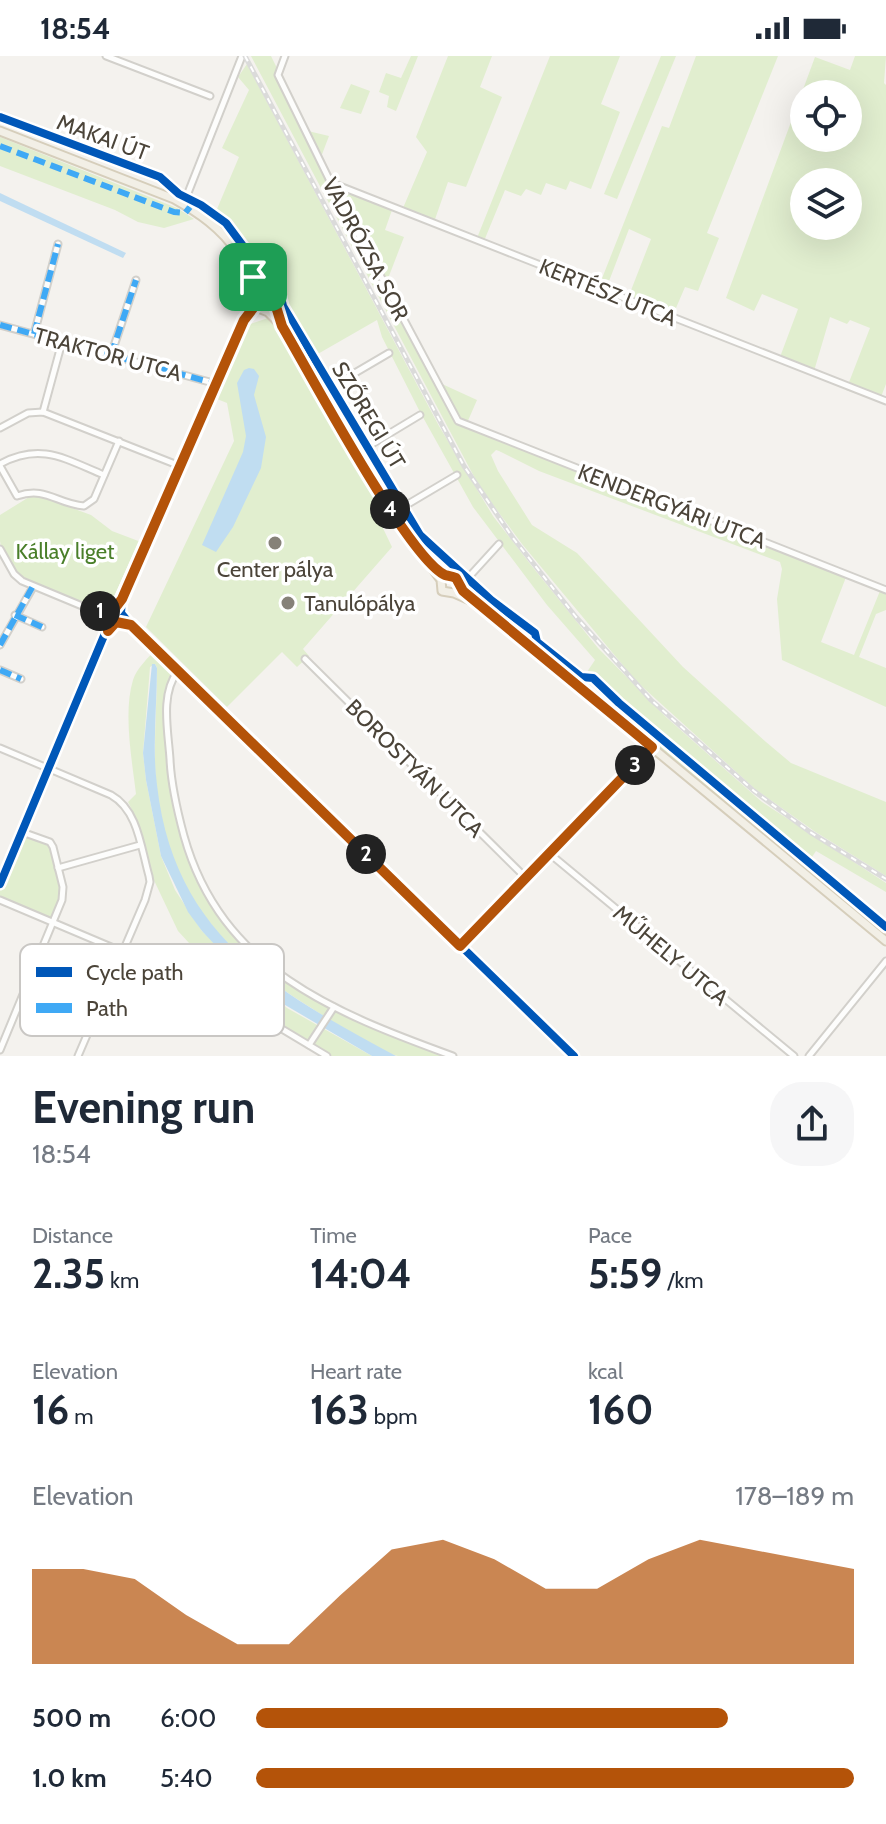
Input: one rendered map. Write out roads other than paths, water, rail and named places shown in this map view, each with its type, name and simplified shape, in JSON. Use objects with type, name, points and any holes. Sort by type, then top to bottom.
[{"type":"main road","name":"MAKAI ÚT","points":[[0,131],[183,204]]},
{"type":"main road","name":"SZŐREGI ÚT","points":[[183,204],[218,229],[238,253],[253,277],[264,304],[282,326],[390,510],[443,578],[442,591],[456,589],[481,605],[886,941]]},
{"type":"main road","name":"SZŐREGI ÚT","points":[[443,578],[456,578],[456,589]]},
{"type":"street","points":[[106,56],[210,96]]},
{"type":"street","points":[[183,204],[242,56]]},
{"type":"street","name":"VADRÓZSA SOR","points":[[285,56],[278,75],[331,183],[458,421]]},
{"type":"street","name":"MAKAI ÚT","points":[[0,117],[160,177],[174,187],[183,204]]},
{"type":"street","name":"KERTÉSZ UTCA","points":[[331,183],[886,401]]},
{"type":"street","points":[[34,334],[58,244]]},
{"type":"street","points":[[111,355],[136,280]]},
{"type":"street","points":[[0,884],[244,320],[264,304]]},
{"type":"street","name":"TRAKTOR UTCA","points":[[0,325],[217,384]]},
{"type":"street","name":"SZŐREGI ÚT","points":[[303,339],[420,535],[468,578],[499,544]]},
{"type":"street","points":[[43,412],[62,342]]},
{"type":"street","points":[[331,387],[389,353]]},
{"type":"street","points":[[0,428],[28,413],[43,412],[180,466]]},
{"type":"street","points":[[367,447],[420,415]]},
{"type":"street","name":"KENDERGYÁRI UTCA","points":[[458,421],[886,590]]},
{"type":"street","points":[[104,475],[46,453],[19,454],[0,465],[17,496],[32,491],[84,506],[94,499],[119,441]]},
{"type":"street","points":[[403,507],[457,475]]},
{"type":"street","points":[[0,549],[14,574],[33,586],[131,625],[574,1056]]},
{"type":"street","points":[[0,645],[33,586]]},
{"type":"street","points":[[15,615],[42,627]]},
{"type":"street","name":"BOROSTYÁN UTCA","points":[[305,659],[526,878]]},
{"type":"street","points":[[0,670],[21,679]]},
{"type":"street","points":[[178,671],[167,694],[170,777],[186,843],[199,881],[220,916],[245,944]]},
{"type":"street","points":[[460,946],[652,747]]},
{"type":"street","points":[[0,748],[111,795],[123,803],[132,818],[150,882],[126,944]]},
{"type":"street","points":[[22,832],[50,842],[58,868],[63,894],[44,944]]},
{"type":"street","points":[[58,868],[140,845]]},
{"type":"street","name":"MŰHELY UTCA","points":[[550,854],[794,1056]]},
{"type":"street","points":[[0,900],[106,944]]},
{"type":"street","points":[[809,1056],[886,961]]},
{"type":"street","points":[[284,978],[384,1031],[453,1056]]},
{"type":"street","points":[[0,1050],[20,1002]]},
{"type":"street","points":[[309,1045],[334,1007]]},
{"type":"street","points":[[284,1030],[327,1056]]},
{"type":"street","points":[[78,1056],[87,1036]]},
{"type":"water","points":[[0,193],[126,253],[123,258],[0,201]]},
{"type":"water","points":[[249,368],[259,376],[254,395],[266,437],[261,468],[233,527],[216,552],[202,545],[243,452],[246,436],[237,383],[244,370]]},
{"type":"water","points":[[152,664],[155,664],[156,771],[167,837],[184,881],[208,920],[230,944],[214,944],[202,931],[188,912],[161,856],[143,753]]},
{"type":"water","points":[[284,989],[396,1056],[372,1056],[284,1004]]},
{"type":"railway","points":[[245,56],[464,466],[513,538],[576,617],[651,700],[754,791],[810,832],[886,879]]},
{"type":"place","name":"Center pálya","points":[[275,543]]},
{"type":"place","name":"Tanulópálya","points":[[288,603]]},
{"type":"park label","name":"Kállay liget","points":[[65,551]]}]
